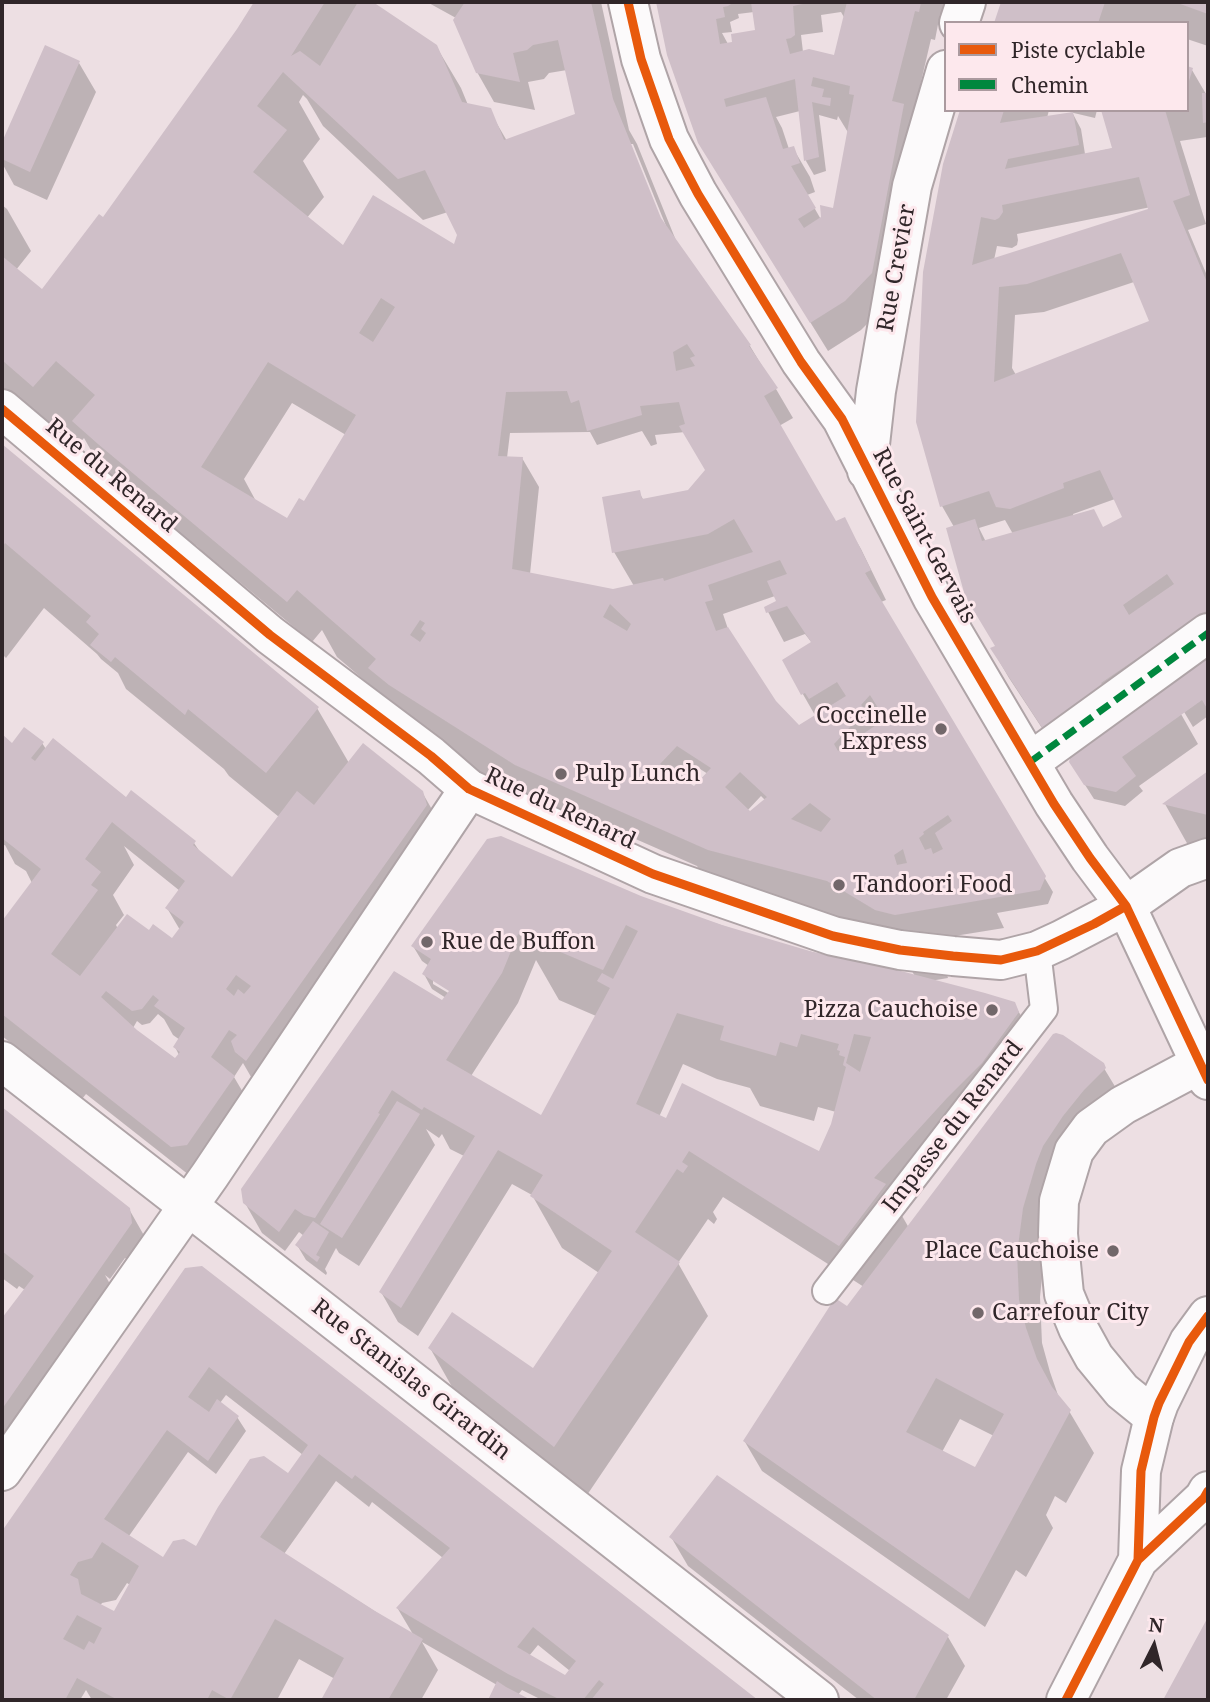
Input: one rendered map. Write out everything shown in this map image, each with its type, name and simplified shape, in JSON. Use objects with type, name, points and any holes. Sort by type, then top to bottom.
[{"type":"street","name":"Rue Saint-Gervais","points":[[628,2],[641,60],[669,139],[698,194],[801,362],[842,419],[932,597],[1054,804],[1126,906],[1204,1072]]},
{"type":"street","points":[[961,21],[966,2]]},
{"type":"street","name":"Rue Crevier","points":[[867,471],[876,391],[912,186],[944,77]]},
{"type":"street","name":"Rue du Renard","points":[[2,409],[270,635],[430,756],[469,789],[653,874],[833,936],[900,950],[1001,960],[1037,951],[1094,924],[1126,906],[1180,868],[1208,858]]},
{"type":"street","points":[[1030,762],[1208,633]]},
{"type":"street","points":[[2,1472],[188,1206],[469,789]]},
{"type":"street","name":"Rue Stanislas Girardin","points":[[2,1062],[819,1700]]},
{"type":"street","points":[[1154,1417],[1122,1391],[1094,1357],[1078,1328],[1064,1294],[1058,1234],[1059,1201],[1074,1151],[1091,1128],[1123,1105],[1204,1072]]},
{"type":"street","points":[[1139,1560],[1141,1471],[1154,1417],[1189,1342],[1208,1316]]},
{"type":"street","points":[[1066,1700],[1139,1560],[1204,1498],[1208,1491]]},
{"type":"lane","name":"Impasse du Renard","points":[[826,1291],[1044,1009],[1037,951]]},
{"type":"building","points":[[254,2],[325,2],[291,56],[300,51],[320,66],[358,2],[373,2],[437,45],[462,102],[491,108],[504,140],[575,114],[558,40],[533,45],[527,50],[513,53],[520,82],[476,73],[453,20],[465,2],[591,2],[613,99],[661,218],[751,345],[749,346],[778,388],[764,396],[836,521],[845,517],[871,570],[865,573],[1046,876],[1040,890],[895,915],[875,910],[827,881],[708,850],[515,765],[389,685],[368,668],[376,659],[297,590],[287,602],[98,444],[72,421],[95,395],[56,361],[33,387],[2,360],[2,256],[42,289],[99,214],[103,217]],"holes":[[[283,72],[398,179],[425,170],[457,235],[454,244],[373,195],[343,245],[253,172],[287,130],[257,106]],[[381,298],[395,307],[373,342],[359,333]],[[687,344],[695,356],[690,358],[695,366],[676,371],[673,352]],[[268,362],[356,415],[304,501],[299,498],[287,518],[201,467]],[[567,391],[571,403],[579,400],[587,431],[642,415],[640,406],[679,402],[685,424],[679,426],[705,470],[688,490],[642,499],[640,490],[602,497],[612,553],[708,534],[734,519],[753,552],[664,581],[663,578],[613,589],[512,569],[523,457],[498,456],[506,392]],[[780,560],[787,574],[767,581],[776,601],[764,607],[766,613],[787,606],[811,642],[782,660],[801,695],[805,693],[809,699],[837,682],[846,696],[799,725],[776,701],[728,627],[716,631],[705,602],[713,600],[708,585]],[[610,604],[631,624],[627,631],[603,617]],[[420,620],[425,623],[421,629],[426,633],[420,642],[410,635]],[[870,695],[885,719],[838,751],[834,744],[866,710],[861,705]],[[677,746],[711,768],[694,786],[660,764]],[[740,772],[767,797],[750,811],[725,787]],[[810,803],[831,819],[821,832],[791,819]],[[948,815],[952,821],[935,833],[943,849],[933,854],[931,848],[925,850],[919,838],[923,832]],[[903,849],[907,863],[897,865],[894,855]]]},
{"type":"building","points":[[656,2],[734,2],[723,7],[725,17],[716,19],[720,44],[732,42],[731,34],[755,30],[751,2],[807,2],[793,6],[795,35],[786,39],[790,54],[809,49],[834,55],[847,2],[921,2],[919,12],[915,11],[892,101],[904,104],[872,273],[845,301],[810,323],[698,143],[667,55]],"holes":[[[813,77],[850,86],[849,94],[854,95],[833,208],[820,205],[821,217],[804,228],[798,219],[816,208],[791,166],[800,163],[794,146],[783,149],[766,97],[726,107],[724,99],[795,79],[804,161],[819,157],[812,102],[830,106],[831,98],[822,97],[824,89],[811,86]]]},
{"type":"building","points":[[1001,2],[1105,2],[1099,21],[995,21]]},
{"type":"building","points":[[1175,2],[1208,2],[1208,14]]},
{"type":"building","points":[[45,45],[80,61],[30,172],[2,159],[2,142]]},
{"type":"building","points":[[1202,93],[1208,93],[1208,122],[1203,123]]},
{"type":"building","points":[[959,112],[1003,112],[1000,123],[1073,112],[1079,145],[1008,159],[1005,169],[1112,148],[1102,112],[1166,112],[1190,195],[1173,201],[1208,285],[1208,610],[1101,683],[1106,690],[1045,732],[990,648],[995,646],[965,596],[946,528],[975,519],[982,541],[1094,509],[1103,527],[1122,517],[1100,470],[1063,483],[1064,488],[1010,509],[996,507],[989,491],[940,507],[916,422],[923,272],[943,164]],"holes":[[[1139,177],[1148,209],[972,265],[981,217],[995,220],[999,218],[1003,212],[1002,205]],[[1121,253],[1149,321],[994,382],[999,287],[1027,284]],[[1167,574],[1174,584],[1129,615],[1123,605]]]},
{"type":"building","points":[[2,444],[319,707],[266,773],[188,709],[185,715],[115,657],[111,662],[90,645],[99,634],[86,622],[91,616],[5,543],[2,548]]},
{"type":"building","points":[[1208,654],[1208,710],[1202,700],[1122,757],[1136,776],[1116,792],[1084,785],[1069,762],[1073,747]]},
{"type":"building","points":[[24,727],[44,742],[31,758],[35,761],[53,738],[126,797],[131,790],[196,841],[193,845],[232,877],[297,791],[314,805],[363,743],[423,791],[427,805],[246,1061],[235,1052],[231,1041],[237,1035],[229,1030],[211,1057],[235,1076],[187,1145],[171,1147],[2,1014],[2,921],[41,869],[2,838],[2,734],[12,743]],"holes":[[[112,822],[185,881],[165,908],[184,922],[172,938],[153,924],[149,930],[127,914],[80,976],[51,954],[98,890],[91,885],[101,872],[85,859]],[[236,975],[251,986],[244,994],[238,989],[234,996],[226,989]],[[106,991],[132,1011],[142,1009],[153,995],[159,1000],[154,1006],[185,1028],[173,1047],[180,1052],[175,1058],[137,1030],[101,997]]]},
{"type":"building","points":[[1208,771],[1208,815],[1162,804]]},
{"type":"building","points":[[501,836],[641,896],[722,925],[813,952],[985,993],[1015,1002],[1019,1012],[982,1063],[874,1178],[886,1184],[839,1246],[689,1151],[682,1162],[688,1166],[683,1173],[677,1169],[635,1232],[680,1262],[554,1447],[428,1348],[452,1312],[533,1368],[612,1251],[530,1196],[543,1175],[498,1150],[401,1308],[379,1292],[475,1136],[424,1107],[422,1110],[392,1090],[315,1218],[295,1209],[279,1232],[243,1203],[241,1189],[394,971],[442,1000],[449,991],[422,974],[431,959],[411,946],[487,839]],"holes":[[[626,925],[638,931],[613,979],[602,973],[597,981],[610,988],[541,1115],[446,1060],[502,973],[518,934],[603,970]],[[677,1013],[724,1026],[720,1040],[776,1056],[780,1042],[797,1047],[801,1034],[839,1044],[839,1055],[845,1057],[843,1065],[846,1067],[831,1124],[819,1151],[682,1083],[666,1118],[636,1104]],[[854,1034],[871,1037],[860,1072],[846,1063]]]},
{"type":"building","points":[[1053,1034],[1063,1035],[1104,1063],[1106,1068],[1063,1116],[1043,1146],[1023,1208],[1017,1254],[1019,1300],[1026,1328],[1037,1359],[1052,1387],[1071,1410],[969,1599],[743,1441],[835,1298],[847,1306]],"holes":[[[936,1378],[1004,1414],[975,1467],[906,1432]]]},
{"type":"building","points":[[397,1101],[420,1114],[342,1238],[320,1224]]},
{"type":"building","points":[[2,1107],[130,1208],[132,1223],[2,1409],[2,1318],[34,1276],[2,1251]]},
{"type":"building","points":[[313,1221],[329,1232],[316,1255],[320,1257],[317,1262],[295,1245]]},
{"type":"building","points":[[202,1266],[758,1700],[591,1700],[604,1684],[599,1680],[583,1700],[561,1700],[508,1674],[396,1608],[450,1548],[355,1475],[352,1479],[319,1454],[260,1537],[423,1639],[388,1700],[321,1700],[344,1658],[275,1619],[230,1700],[212,1690],[207,1700],[118,1700],[77,1678],[65,1700],[2,1700],[2,1531],[185,1268]],"holes":[[[209,1367],[308,1445],[288,1473],[264,1456],[250,1459],[196,1546],[184,1539],[173,1541],[163,1557],[104,1519],[167,1430],[208,1461],[239,1416],[217,1399],[209,1412],[188,1397]],[[102,1542],[139,1566],[114,1611],[81,1594],[78,1579],[70,1575],[78,1562],[92,1558]],[[77,1615],[102,1628],[94,1644],[89,1641],[84,1650],[63,1639]],[[533,1627],[576,1661],[565,1675],[517,1647]]]},
{"type":"building","points":[[717,1475],[949,1635],[914,1700],[877,1700],[669,1537]]},
{"type":"building","points":[[1208,1617],[1208,1700],[1163,1700],[1182,1665]]},
{"type":"building","points":[[497,1681],[506,1687],[531,1700],[488,1700]]},
{"type":"marked path","points":[[1030,762],[1208,633]]},
{"type":"cycle path","points":[[628,2],[641,59],[669,139],[698,194],[801,362],[842,419],[932,597],[1054,804],[1126,906],[1208,1080]]},
{"type":"cycle path","points":[[2,409],[270,635],[431,756],[469,789],[653,874],[833,936],[900,950],[1001,960],[1037,951],[1126,906]]},
{"type":"cycle path","points":[[1138,1560],[1141,1471],[1154,1417],[1189,1342],[1208,1316]]},
{"type":"cycle path","points":[[1066,1700],[1138,1560],[1204,1498],[1208,1491]]},
{"type":"place","name":"Coccinelle Express","points":[[941,729]]},
{"type":"place","name":"Pulp Lunch","points":[[561,774]]},
{"type":"place","name":"Tandoori Food","points":[[839,885]]},
{"type":"place","name":"Rue de Buffon","points":[[427,942]]},
{"type":"place","name":"Pizza Cauchoise","points":[[992,1010]]},
{"type":"place","name":"Place Cauchoise","points":[[1113,1251]]},
{"type":"place","name":"Carrefour City","points":[[978,1313]]}]
